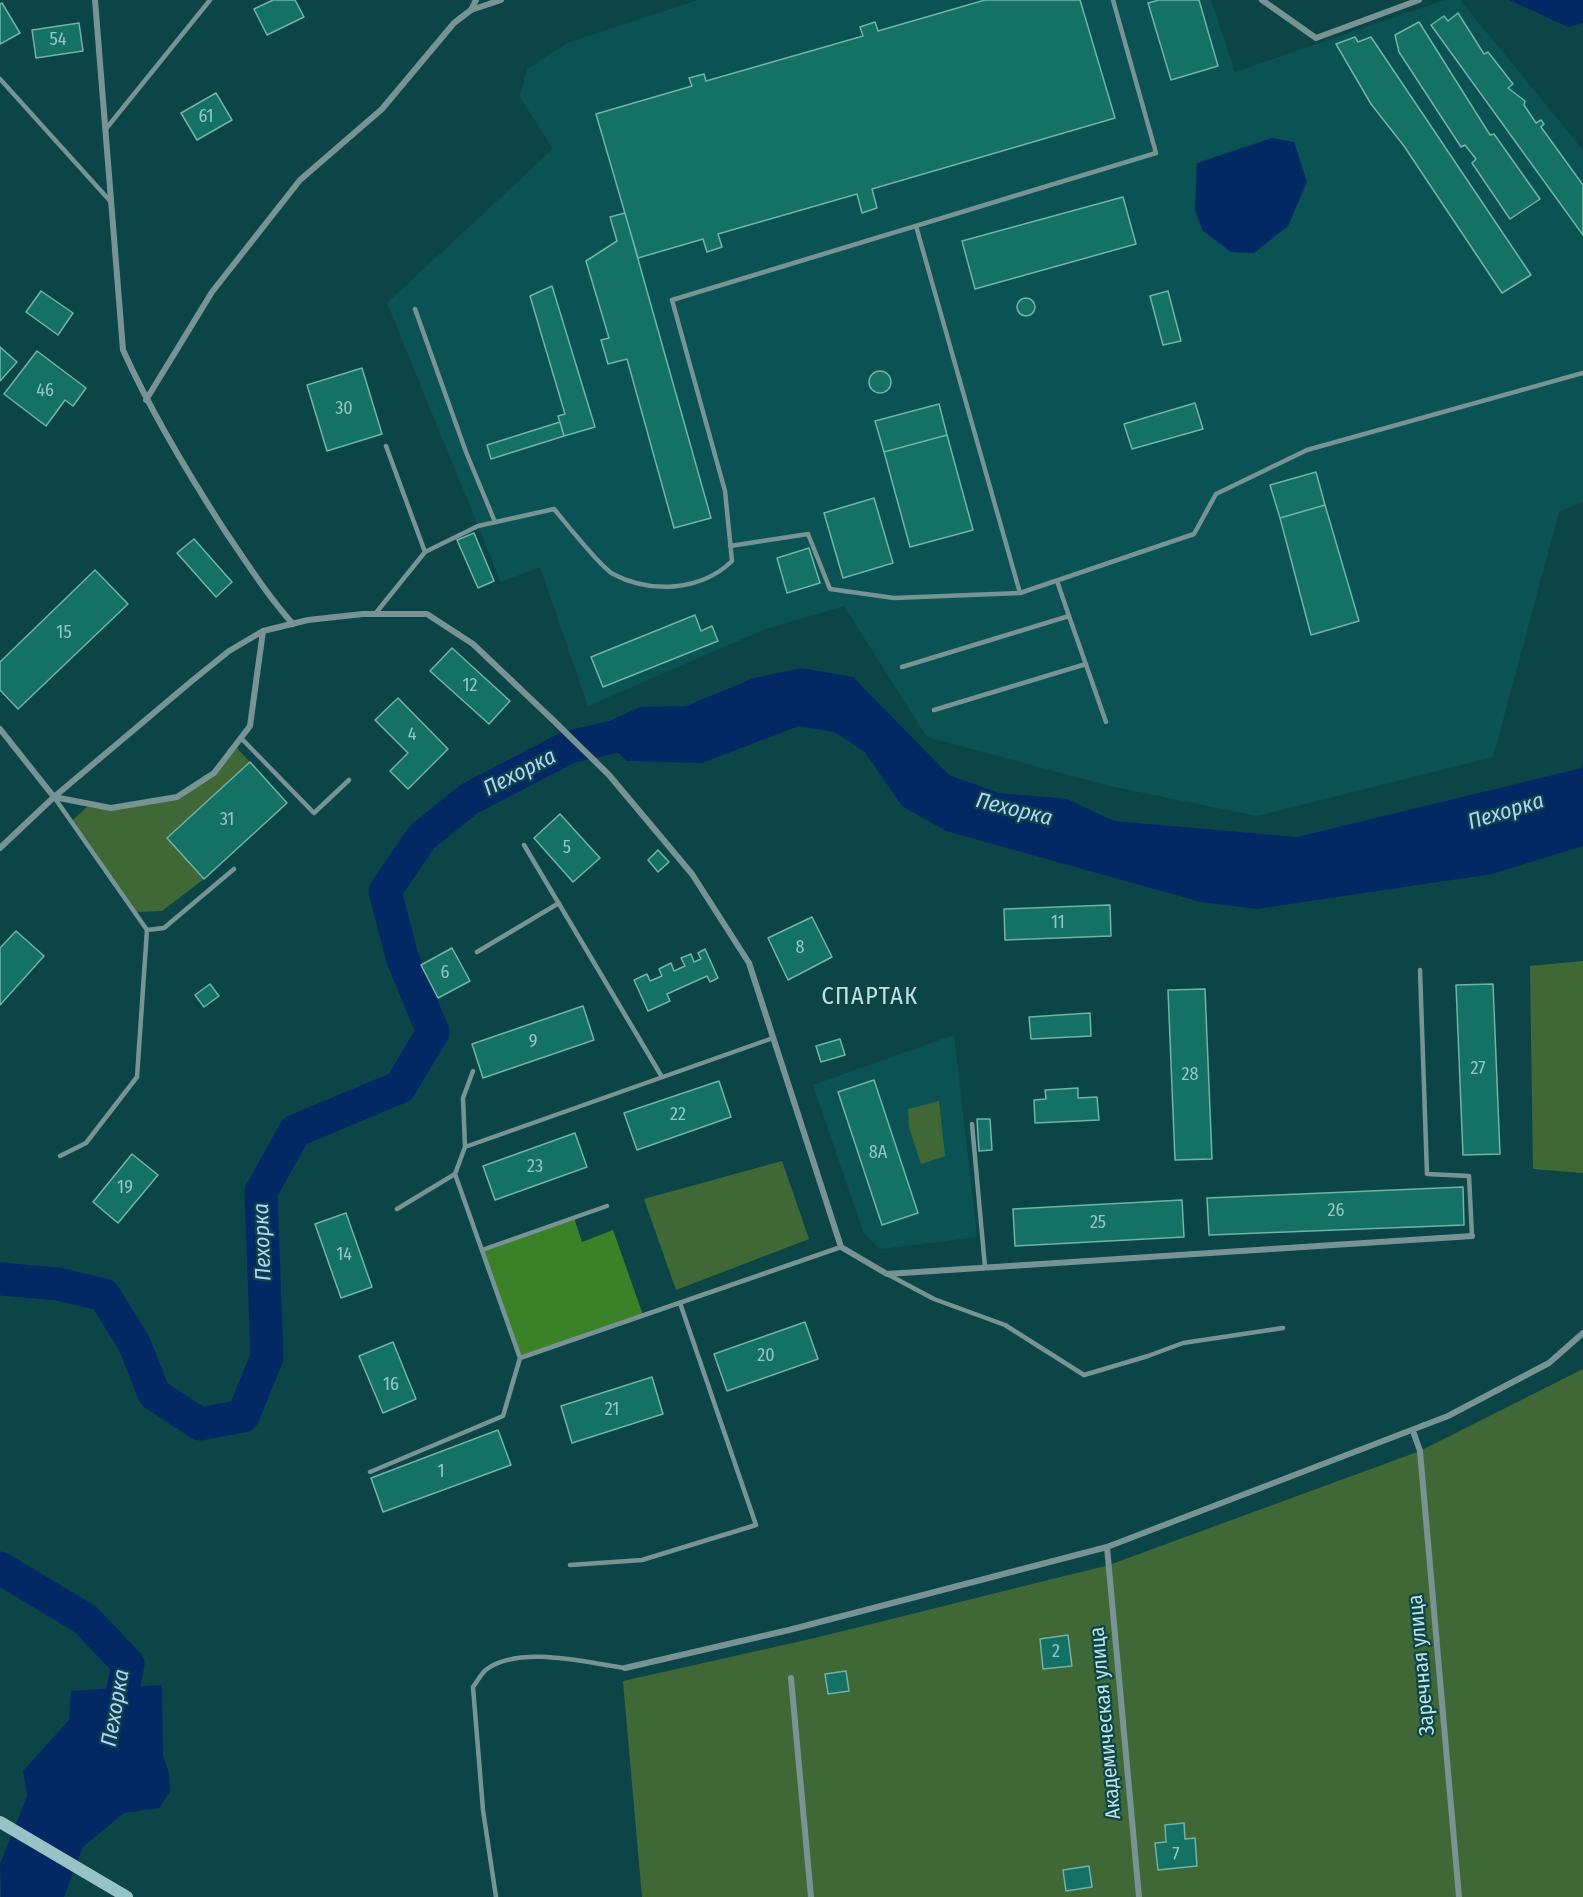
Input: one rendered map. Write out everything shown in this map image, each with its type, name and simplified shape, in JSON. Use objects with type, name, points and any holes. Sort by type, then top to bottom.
[{"type":"main road","points":[[0,1822],[127,1897]]},
{"type":"street","points":[[95,0],[123,350],[146,400],[188,474],[270,598],[293,624]]},
{"type":"street","points":[[471,10],[476,0]]},
{"type":"street","points":[[146,400],[212,292],[300,180],[382,109],[454,23],[471,10],[501,0]]},
{"type":"street","points":[[1262,0],[1316,38],[1419,0]]},
{"type":"street","points":[[0,848],[54,797],[193,680],[230,651],[263,631],[293,624],[375,614],[427,614],[473,644],[554,721],[609,775],[692,874],[749,963],[841,1247],[887,1274],[1472,1236]]},
{"type":"street","points":[[0,729],[54,797],[111,808],[177,797],[214,773],[250,726],[263,631]]},
{"type":"street","points":[[625,1668],[789,1630],[1107,1547],[1448,1416],[1549,1363],[1583,1333]]},
{"type":"street","name":"Заречная улица","points":[[1413,1431],[1420,1451],[1459,1897]]},
{"type":"street","name":"Академическая улица","points":[[1107,1547],[1139,1897]]},
{"type":"street","points":[[790,1678],[811,1897]]},
{"type":"lane","points":[[105,130],[210,0]]},
{"type":"lane","points":[[375,614],[425,552],[478,526],[554,509],[612,573],[663,589],[717,575],[732,561],[725,491],[672,300],[1156,153],[1113,0]]},
{"type":"lane","points":[[0,79],[111,202]]},
{"type":"lane","points":[[916,226],[1020,593]]},
{"type":"lane","points":[[415,309],[466,452],[495,522]]},
{"type":"lane","points":[[730,546],[808,534],[830,589],[894,598],[1020,593],[1194,534],[1216,494],[1307,450],[1583,373]]},
{"type":"lane","points":[[386,446],[425,552]]},
{"type":"lane","points":[[1057,581],[1106,722]]},
{"type":"lane","points":[[902,667],[1069,616]]},
{"type":"lane","points":[[934,710],[1086,664]]},
{"type":"lane","points":[[241,738],[314,813],[349,780]]},
{"type":"lane","points":[[54,797],[147,930],[137,1077],[86,1143],[60,1156]]},
{"type":"lane","points":[[524,844],[662,1077]]},
{"type":"lane","points":[[147,930],[164,928],[234,869]]},
{"type":"lane","points":[[477,952],[559,903]]},
{"type":"lane","points":[[1420,970],[1427,1174],[1469,1176],[1472,1236]]},
{"type":"lane","points":[[465,1147],[773,1038]]},
{"type":"lane","points":[[398,1209],[455,1174],[465,1147],[463,1098],[473,1071]]},
{"type":"lane","points":[[972,1124],[985,1267]]},
{"type":"lane","points":[[370,1472],[503,1416],[520,1358],[455,1174]]},
{"type":"lane","points":[[482,1250],[607,1206]]},
{"type":"lane","points":[[520,1358],[841,1247]]},
{"type":"lane","points":[[887,1274],[934,1299],[1005,1325],[1084,1375],[1183,1343],[1283,1328]]},
{"type":"lane","points":[[570,1565],[642,1560],[756,1525],[680,1303]]},
{"type":"lane","points":[[496,1897],[483,1810],[473,1687],[486,1669],[510,1659],[544,1657],[625,1668]]},
{"type":"shaded area","points":[[698,0],[1211,0],[1235,72],[1445,0],[1460,0],[1583,150],[1583,502],[1559,512],[1493,757],[1257,816],[1110,786],[927,737],[844,606],[763,630],[588,706],[540,567],[501,582],[387,303],[553,149],[520,97],[527,69],[567,43]]},
{"type":"shaded area","points":[[954,1035],[977,1237],[881,1249],[864,1234],[813,1085]]},
{"type":"green space","points":[[235,746],[250,762],[167,838],[204,879],[162,911],[134,912],[71,822],[91,803],[106,806],[139,806],[188,791],[215,772]]},
{"type":"green space","points":[[1583,961],[1583,1173],[1533,1169],[1530,966]]},
{"type":"green space","points":[[939,1101],[945,1156],[921,1164],[909,1127],[908,1109]]},
{"type":"green space","points":[[782,1161],[809,1239],[676,1290],[644,1199]]},
{"type":"green space","points":[[574,1218],[582,1242],[613,1230],[643,1315],[520,1358],[482,1250]]},
{"type":"green space","points":[[1583,1369],[1583,1897],[642,1897],[623,1681],[815,1638],[1109,1565],[1420,1451]]},
{"type":"water","points":[[1509,0],[1583,0],[1583,23],[1568,27]]},
{"type":"water","points":[[1272,138],[1294,142],[1307,182],[1288,226],[1254,253],[1231,252],[1203,231],[1195,210],[1197,163]]},
{"type":"water","points":[[802,668],[853,677],[949,775],[999,793],[1067,799],[1114,821],[1297,837],[1582,768],[1583,759],[1583,846],[1492,874],[1257,909],[1201,902],[946,831],[902,806],[864,751],[834,732],[799,726],[702,763],[627,761],[592,729],[640,707],[686,706],[754,678]]},
{"type":"water","points":[[162,1685],[163,1756],[169,1773],[170,1792],[159,1808],[124,1813],[83,1847],[64,1897],[1,1897],[0,1864],[27,1796],[23,1771],[69,1720],[71,1691]]},
{"type":"building","points":[[273,0],[295,0],[304,17],[267,35],[254,9]]},
{"type":"building","points":[[985,0],[1080,0],[1115,118],[872,189],[877,208],[862,213],[857,194],[718,234],[722,247],[707,252],[703,239],[638,258],[596,114],[692,86],[689,78],[704,74],[706,81],[863,36],[860,27],[875,22],[878,31]]},
{"type":"building","points":[[1159,0],[1199,0],[1218,66],[1171,80],[1148,3]]},
{"type":"building","points":[[2,3],[20,33],[0,44],[0,4]]},
{"type":"building","points":[[1458,13],[1484,54],[1488,52],[1513,84],[1508,88],[1525,101],[1524,105],[1536,123],[1541,120],[1544,124],[1541,127],[1583,185],[1583,235],[1431,25],[1444,16],[1448,21]]},
{"type":"building","points":[[1419,22],[1490,135],[1494,134],[1540,199],[1510,219],[1472,163],[1476,159],[1465,145],[1461,147],[1399,52],[1395,35]]},
{"type":"building","points":[[79,23],[83,51],[36,58],[32,30]]},
{"type":"building","points":[[1355,37],[1358,42],[1371,37],[1531,275],[1502,293],[1404,146],[1371,104],[1336,44]]},
{"type":"building","points":[[216,93],[232,120],[197,140],[181,113]]},
{"type":"building","points":[[1123,197],[1136,244],[975,289],[962,241]]},
{"type":"building","points":[[625,213],[711,518],[674,528],[627,359],[608,364],[601,340],[609,338],[586,261],[617,241],[610,217]]},
{"type":"building","points":[[552,286],[595,427],[564,436],[558,416],[565,414],[530,296]]},
{"type":"building","points":[[41,291],[73,313],[58,335],[26,312]]},
{"type":"building","points":[[1168,291],[1181,341],[1163,345],[1150,296]]},
{"type":"building","points":[[1026,298],[1032,301],[1035,307],[1032,313],[1026,316],[1020,313],[1017,307],[1020,301]]},
{"type":"building","points":[[0,347],[17,362],[0,381]]},
{"type":"building","points":[[37,351],[86,388],[73,406],[65,400],[46,426],[4,394]]},
{"type":"building","points":[[362,368],[382,434],[327,451],[307,385]]},
{"type":"building","points":[[876,371],[884,371],[891,378],[891,386],[884,393],[876,393],[869,386],[869,378]]},
{"type":"building","points":[[1195,403],[1203,429],[1132,449],[1124,424]]},
{"type":"building","points":[[939,404],[947,435],[884,452],[875,421]]},
{"type":"building","points":[[560,422],[564,436],[491,459],[487,445]]},
{"type":"building","points":[[947,435],[973,530],[910,547],[884,452]]},
{"type":"building","points":[[1316,472],[1325,505],[1280,518],[1270,485]]},
{"type":"building","points":[[874,498],[893,563],[843,578],[824,513]]},
{"type":"building","points":[[1325,505],[1359,621],[1311,635],[1280,518]]},
{"type":"building","points":[[474,533],[494,581],[478,588],[457,540]]},
{"type":"building","points":[[194,539],[232,582],[216,597],[177,553]]},
{"type":"building","points":[[809,548],[820,583],[787,593],[777,558]]},
{"type":"building","points":[[95,570],[128,604],[18,709],[0,690],[0,662]]},
{"type":"building","points":[[695,615],[701,631],[712,626],[718,641],[603,687],[591,657]]},
{"type":"building","points":[[452,648],[510,701],[489,724],[430,671]]},
{"type":"building","points":[[398,698],[448,749],[408,789],[390,771],[408,753],[375,720]]},
{"type":"building","points":[[250,762],[287,803],[204,879],[167,838]]},
{"type":"building","points":[[560,814],[600,858],[573,882],[534,838]]},
{"type":"building","points":[[658,850],[669,862],[658,872],[648,860]]},
{"type":"building","points":[[1110,905],[1111,936],[1005,940],[1004,909]]},
{"type":"building","points":[[812,917],[832,957],[788,980],[768,938]]},
{"type":"building","points":[[16,931],[44,956],[0,1005],[0,948]]},
{"type":"building","points":[[452,948],[470,981],[438,998],[421,965]]},
{"type":"building","points":[[705,949],[718,978],[710,982],[707,976],[667,994],[670,1001],[648,1011],[634,980],[647,974],[650,981],[662,976],[659,969],[671,963],[674,971],[685,966],[681,958],[691,954],[694,962],[701,959],[698,953]]},
{"type":"building","points":[[210,984],[219,996],[204,1007],[195,995]]},
{"type":"building","points":[[1493,984],[1500,1154],[1463,1155],[1456,985]]},
{"type":"building","points":[[1205,989],[1212,1159],[1175,1160],[1168,990]]},
{"type":"building","points":[[583,1006],[594,1040],[483,1078],[472,1044]]},
{"type":"building","points":[[1090,1013],[1091,1036],[1031,1039],[1029,1017]]},
{"type":"building","points":[[840,1039],[845,1055],[821,1062],[816,1046]]},
{"type":"building","points":[[874,1080],[918,1213],[882,1225],[838,1092]]},
{"type":"building","points":[[719,1081],[731,1117],[637,1150],[624,1113]]},
{"type":"building","points":[[1078,1088],[1078,1098],[1097,1097],[1099,1120],[1035,1123],[1034,1100],[1046,1099],[1045,1090]]},
{"type":"building","points":[[977,1119],[990,1119],[992,1150],[979,1151]]},
{"type":"building","points":[[575,1133],[587,1167],[495,1200],[483,1166]]},
{"type":"building","points":[[132,1154],[158,1175],[118,1223],[93,1202]]},
{"type":"building","points":[[1463,1187],[1464,1225],[1209,1235],[1207,1198]]},
{"type":"building","points":[[1182,1200],[1184,1237],[1015,1246],[1013,1209]]},
{"type":"building","points":[[346,1213],[372,1287],[341,1298],[315,1224]]},
{"type":"building","points":[[805,1322],[818,1359],[727,1391],[714,1354]]},
{"type":"building","points":[[393,1342],[416,1399],[383,1413],[359,1356]]},
{"type":"building","points":[[652,1377],[663,1414],[572,1443],[561,1406]]},
{"type":"building","points":[[498,1430],[511,1465],[383,1512],[371,1478]]},
{"type":"building","points":[[1068,1635],[1072,1666],[1043,1669],[1040,1639]]},
{"type":"building","points":[[846,1671],[849,1691],[828,1694],[825,1674]]},
{"type":"building","points":[[1184,1823],[1185,1839],[1195,1838],[1197,1866],[1158,1870],[1155,1843],[1166,1842],[1165,1825]]},
{"type":"building","points":[[1089,1866],[1092,1887],[1066,1891],[1063,1870]]},
{"type":"waterway","name":"Пехорка","points":[[0,1279],[58,1284],[104,1295],[134,1343],[154,1394],[200,1424],[243,1416],[267,1357],[261,1192],[295,1131],[400,1087],[433,1032],[402,957],[385,891],[422,837],[469,799],[569,747],[649,729]]},
{"type":"waterway","name":"Пехорка","points":[[0,1568],[85,1619],[128,1664],[115,1730]]},
{"type":"district","name":"СПАРТАК","points":[[870,997]]}]
